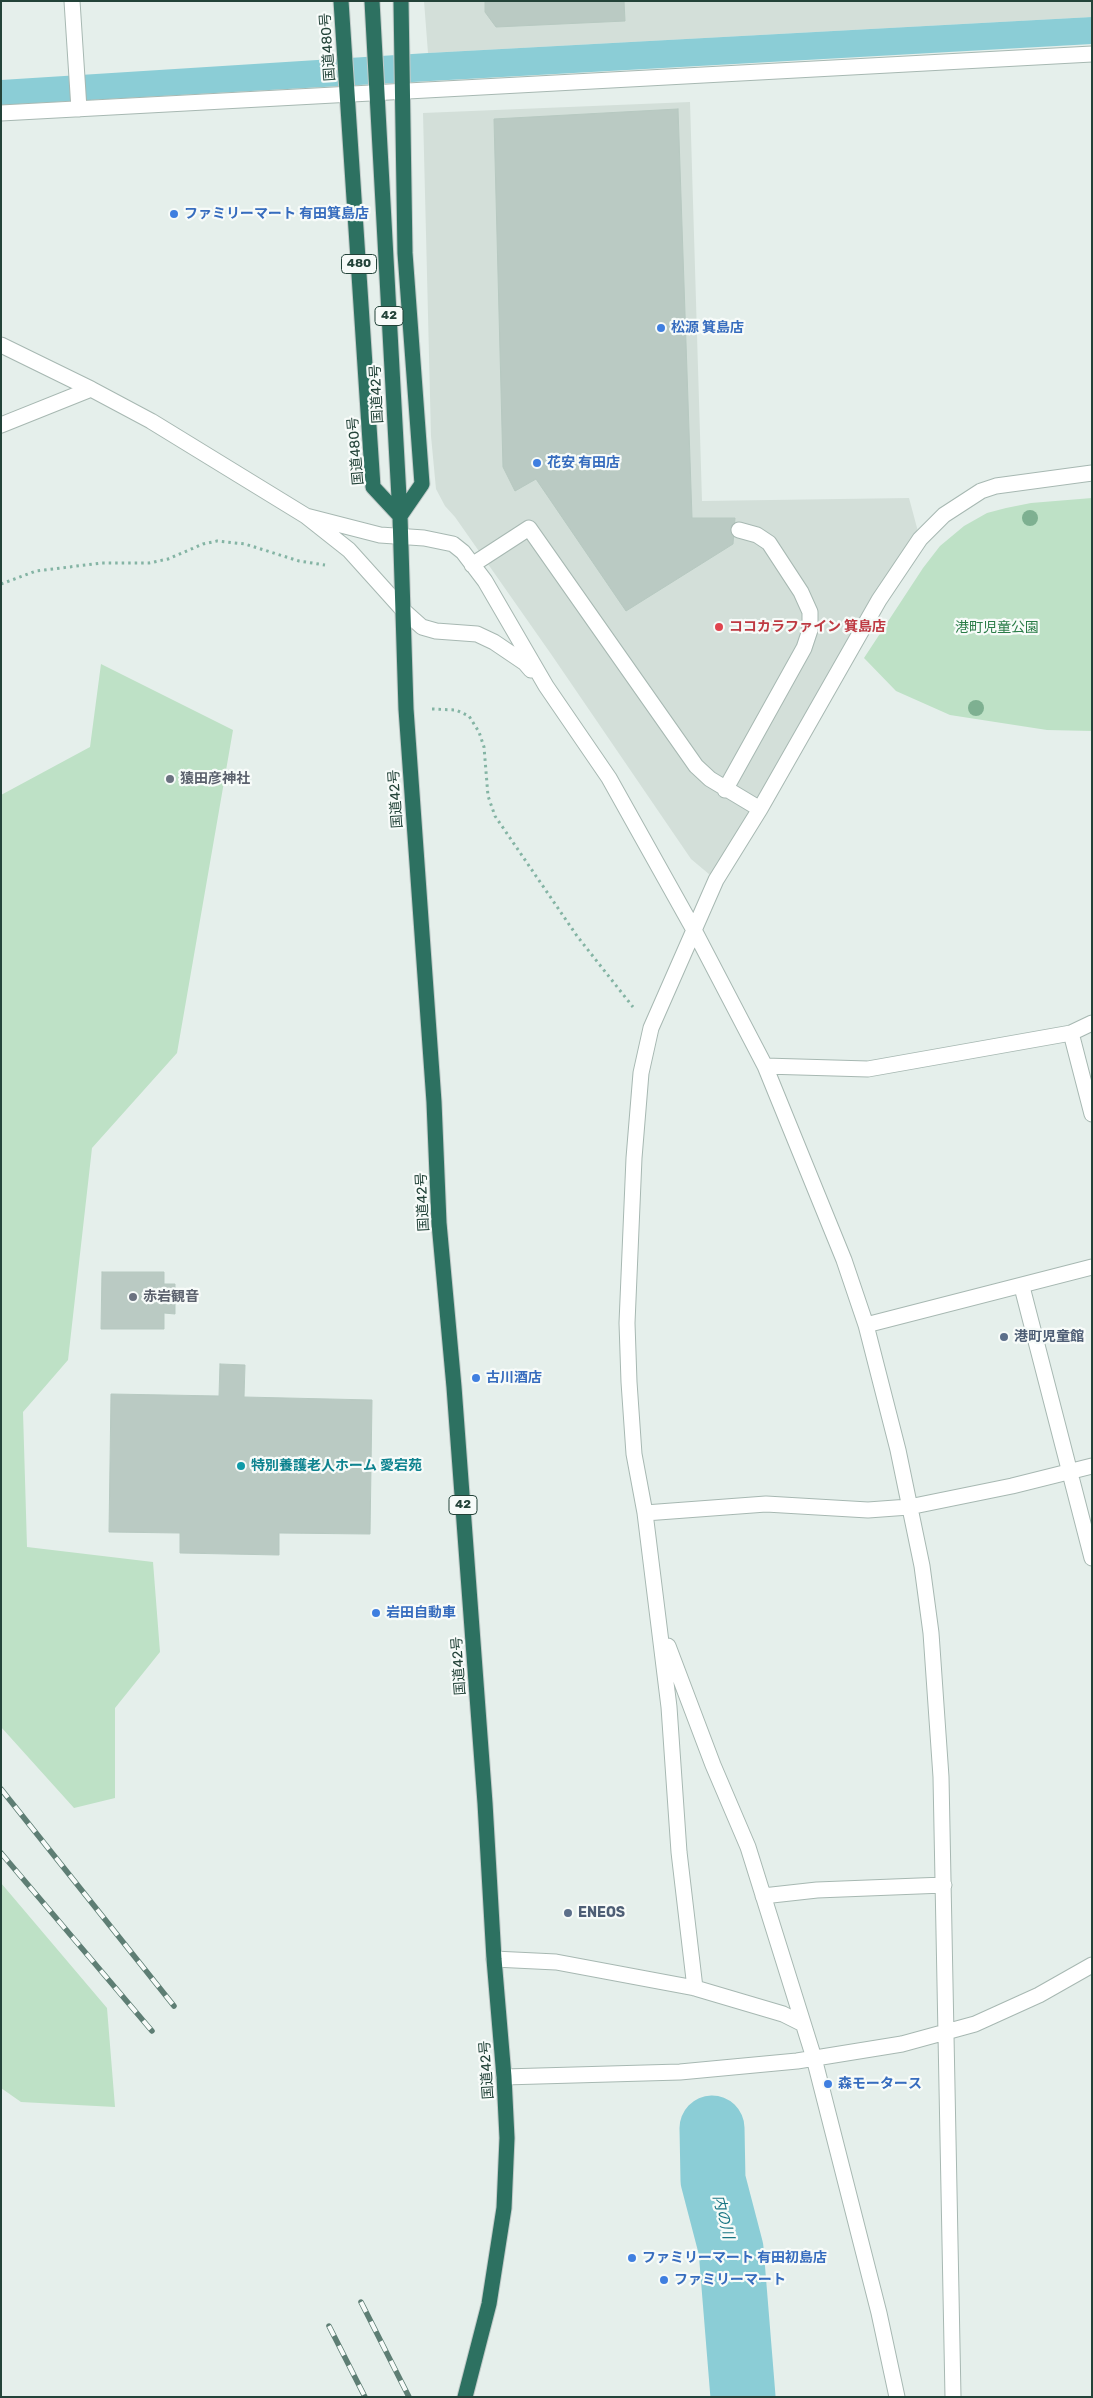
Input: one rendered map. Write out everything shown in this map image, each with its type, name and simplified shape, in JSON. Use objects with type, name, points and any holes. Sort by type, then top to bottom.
[{"type":"highway","name":"国道480号","points":[[341,1],[373,487],[400,516]]},
{"type":"highway","name":"国道42号","points":[[372,1],[400,516],[406,709],[434,1102],[439,1223],[454,1387],[485,1802],[507,2138],[504,2208],[489,2304],[465,2397]]},
{"type":"highway","points":[[400,516],[422,484],[405,253],[401,1]]},
{"type":"street","points":[[72,1],[79,109]]},
{"type":"street","points":[[1,113],[348,96],[1092,54]]},
{"type":"street","points":[[1,344],[92,389],[167,430],[306,516],[349,550],[403,610],[422,627],[436,632],[477,634],[494,642],[525,663],[546,686]]},
{"type":"street","points":[[1,425],[92,389]]},
{"type":"street","points":[[695,1988],[679,1852],[669,1707],[659,1619],[645,1513],[634,1454],[627,1324],[636,1121],[642,1073],[651,1028],[716,880],[760,809],[875,608],[920,539],[944,515],[981,491],[996,486],[1092,473]]},
{"type":"street","points":[[306,516],[366,532],[424,538],[453,544],[463,552],[485,581],[546,686],[609,778],[694,930],[765,1066],[844,1260],[866,1325],[898,1450],[922,1566],[931,1632],[941,1777],[953,2397]]},
{"type":"street","points":[[472,565],[529,528],[696,766],[725,790],[760,809]]},
{"type":"street","points":[[725,790],[804,648],[810,630],[810,612],[801,592],[769,543],[757,535],[739,530]]},
{"type":"street","points":[[765,1066],[868,1069],[1071,1033],[1092,1023]]},
{"type":"street","points":[[1071,1033],[1092,1114]]},
{"type":"street","points":[[866,1325],[1092,1267]]},
{"type":"street","points":[[1022,1286],[1092,1558]]},
{"type":"street","points":[[645,1513],[766,1504],[868,1510],[910,1507],[1012,1486],[1092,1466]]},
{"type":"street","points":[[659,1619],[683,1688],[748,1847],[814,2058],[879,2313],[896,2397]]},
{"type":"street","points":[[763,1896],[817,1890],[944,1885]]},
{"type":"street","points":[[494,1960],[556,1962],[695,1988],[783,2014],[803,2024]]},
{"type":"street","points":[[504,2077],[680,2072],[814,2058],[902,2044],[975,2024],[1006,2011],[1092,1965]]},
{"type":"path","points":[[1,584],[36,571],[102,563],[149,563],[168,559],[203,544],[217,541],[245,544],[300,561],[372,574]]},
{"type":"path","points":[[406,709],[456,710],[469,716],[479,732],[484,747],[488,796],[494,816],[577,936],[651,1028]]},
{"type":"shaded area","points":[[424,1],[1092,1],[1092,17],[428,53]]},
{"type":"shaded area","name":"松源 箕島店","points":[[690,102],[702,501],[909,498],[920,539],[716,880],[691,859],[551,654],[455,517],[445,506],[436,489],[431,436],[423,113]]},
{"type":"green space","name":"港町児童公園","points":[[1092,498],[1092,731],[1047,730],[950,715],[896,691],[864,658],[923,568],[940,546],[964,526],[987,513],[1006,508],[1031,503]]},
{"type":"green space","points":[[101,664],[233,730],[177,1053],[92,1148],[68,1360],[23,1412],[27,1547],[153,1562],[160,1652],[115,1708],[115,1798],[74,1808],[1,1727],[1,795],[90,747]]},
{"type":"green space","points":[[1,1883],[107,2008],[115,2107],[21,2102],[1,2088]]},
{"type":"water","points":[[1092,17],[1092,44],[1,105],[1,80],[428,53]]},
{"type":"building","points":[[485,1],[624,1],[625,21],[496,27],[485,12]]},
{"type":"building","points":[[678,109],[692,518],[735,518],[733,544],[626,611],[536,479],[515,491],[503,467],[494,119]]},
{"type":"building","points":[[102,1272],[164,1272],[164,1284],[175,1284],[175,1314],[164,1313],[164,1329],[101,1329]]},
{"type":"building","name":"特別養護老人ホーム 愛宕苑","points":[[220,1364],[245,1365],[244,1397],[372,1400],[370,1534],[279,1533],[279,1555],[180,1553],[180,1533],[109,1532],[111,1394],[219,1396]]},
{"type":"waterway","name":"内の川","points":[[712,2128],[713,2180],[731,2249],[743,2397]]},
{"type":"railway","points":[[1,1789],[174,2006]]},
{"type":"railway","points":[[1,1853],[152,2031]]},
{"type":"railway","points":[[361,2302],[409,2397]]},
{"type":"railway","points":[[329,2326],[365,2397]]},
{"type":"place","name":"ファミリーマート 有田箕島店","points":[[174,214]]},
{"type":"place","name":"松源 箕島店","points":[[661,328]]},
{"type":"place","name":"花安 有田店","points":[[537,463]]},
{"type":"place","name":"ココカラファイン 箕島店","points":[[719,627]]},
{"type":"place","name":"猿田彦神社","points":[[170,779]]},
{"type":"place","name":"赤岩観音","points":[[133,1297]]},
{"type":"place","name":"港町児童館","points":[[1004,1337]]},
{"type":"place","name":"古川酒店","points":[[476,1378]]},
{"type":"place","name":"特別養護老人ホーム 愛宕苑","points":[[241,1466]]},
{"type":"place","name":"岩田自動車","points":[[376,1613]]},
{"type":"place","name":"ENEOS","points":[[568,1913]]},
{"type":"place","name":"森モータース","points":[[828,2084]]},
{"type":"place","name":"ファミリーマート 有田初島店","points":[[632,2258]]},
{"type":"place","name":"ファミリーマート","points":[[664,2280]]}]
